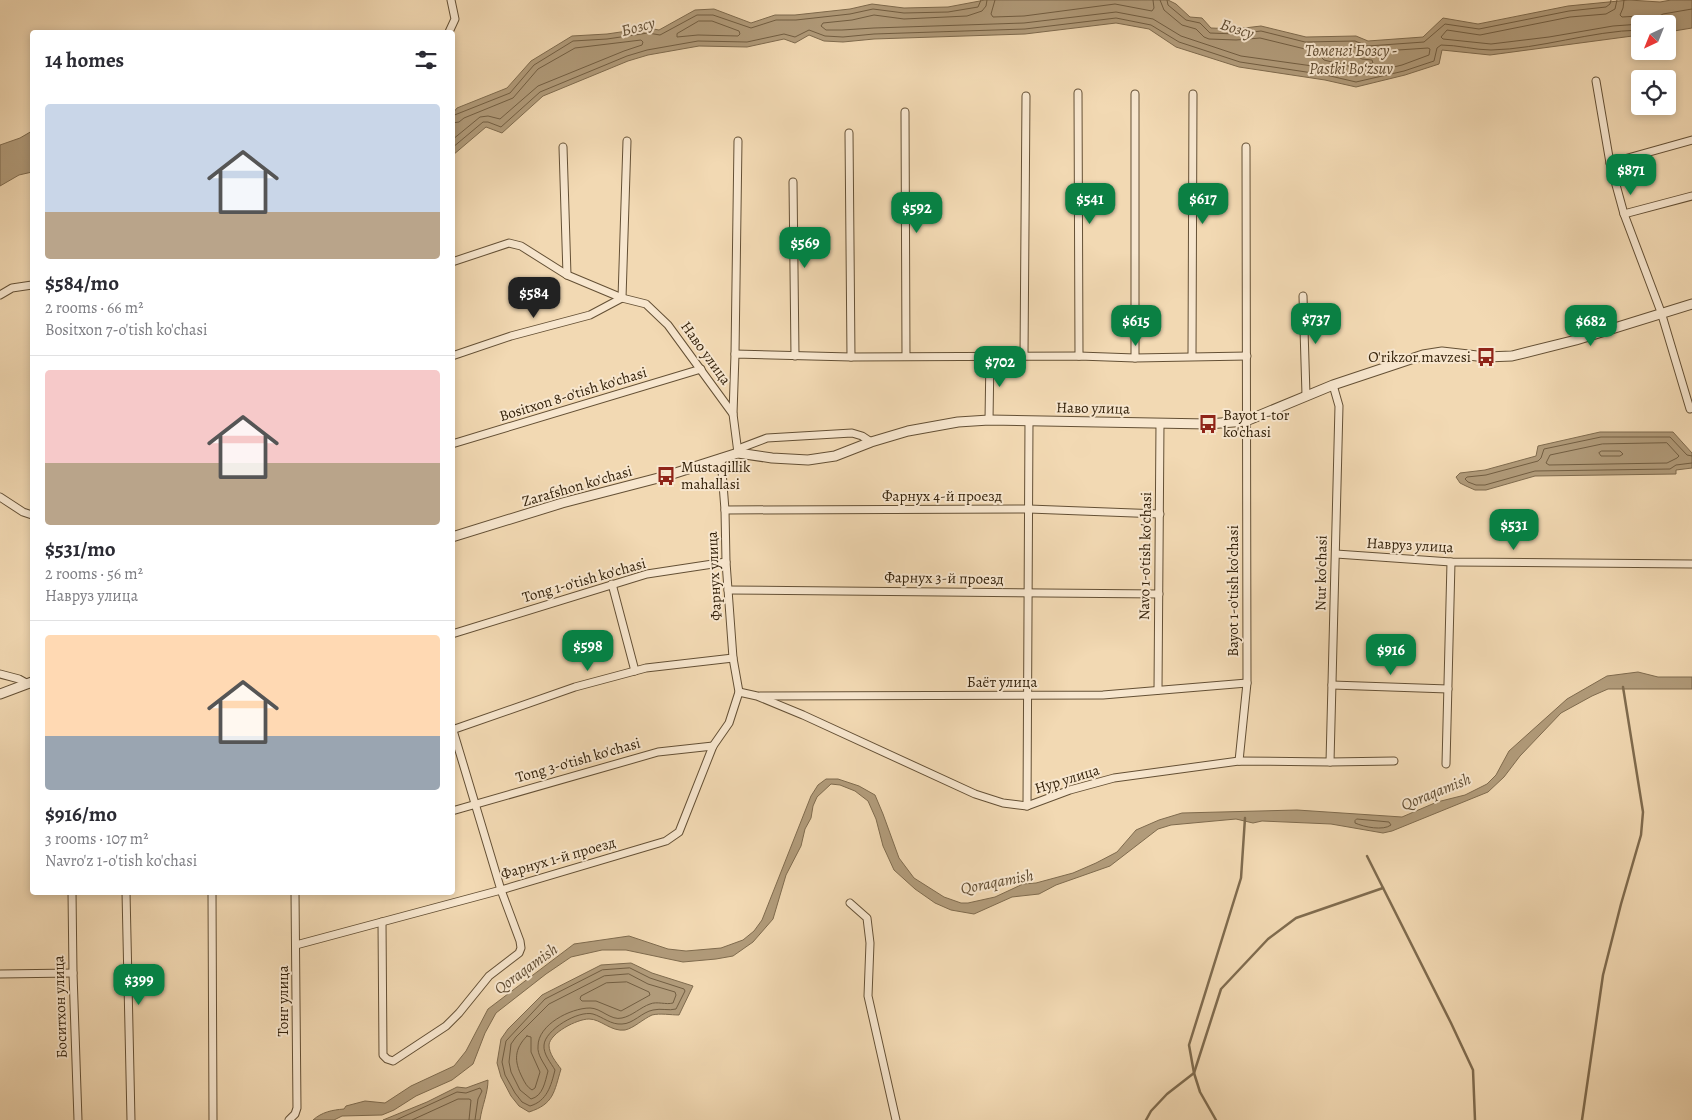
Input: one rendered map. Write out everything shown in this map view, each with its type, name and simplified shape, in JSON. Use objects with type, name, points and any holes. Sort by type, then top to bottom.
[{"type":"street","points":[[450,30],[455,19],[451,0]]},
{"type":"street","points":[[1596,81],[1610,163],[1624,214],[1662,312],[1690,409]]},
{"type":"street","points":[[1078,93],[1079,356]]},
{"type":"street","points":[[1135,94],[1135,358]]},
{"type":"street","points":[[1192,356],[1193,94]]},
{"type":"street","points":[[1024,356],[1026,96]]},
{"type":"street","points":[[906,112],[906,356]]},
{"type":"street","points":[[849,133],[851,357]]},
{"type":"street","points":[[1610,163],[1692,140]]},
{"type":"street","points":[[455,355],[510,336],[590,315],[622,298],[627,141]]},
{"type":"street","points":[[733,414],[738,141]]},
{"type":"street","points":[[563,147],[567,275]]},
{"type":"street","name":"Bayot 1-o'tish ko'chasi","points":[[1239,761],[1247,683],[1246,147]]},
{"type":"street","points":[[793,182],[795,356]]},
{"type":"street","points":[[1624,214],[1692,196]]},
{"type":"street","name":"Наво улица","points":[[455,261],[509,243],[521,246],[567,275],[622,298],[646,304],[668,325],[733,414],[738,451],[772,458],[808,460],[836,456],[871,442],[908,431],[958,422],[989,420],[1208,424],[1246,421],[1333,384],[1423,355],[1442,352],[1486,357],[1512,356],[1576,340],[1692,304]]},
{"type":"street","points":[[0,295],[12,288],[30,285]]},
{"type":"street","points":[[1304,296],[1306,395]]},
{"type":"street","points":[[735,354],[851,357],[1079,356],[1135,358],[1247,356]]},
{"type":"street","points":[[989,420],[990,356]]},
{"type":"street","name":"Bositxon 8-o'tish ko'chasi","points":[[455,443],[701,369]]},
{"type":"street","name":"Nur ko'chasi","points":[[1330,762],[1339,406],[1333,384]]},
{"type":"street","points":[[1027,806],[1029,421]]},
{"type":"street","name":"Navo 1-o'tish ko'chasi","points":[[1158,690],[1160,423]]},
{"type":"street","points":[[738,451],[767,438],[852,433],[862,436],[871,442]]},
{"type":"street","name":"Zarafshon ko'chasi","points":[[455,537],[562,503],[666,476],[738,451]]},
{"type":"street","name":"Фарнух улица","points":[[721,458],[733,658],[739,692]]},
{"type":"street","points":[[0,497],[30,514]]},
{"type":"street","name":"Фарнух 4-й проезд","points":[[725,510],[1029,509],[1160,514]]},
{"type":"street","name":"Навруз улица","points":[[1336,554],[1451,562],[1692,564]]},
{"type":"street","name":"Tong 1-o'tish ko'chasi","points":[[455,633],[647,574],[726,562]]},
{"type":"street","points":[[1446,764],[1451,562]]},
{"type":"street","points":[[612,584],[635,671]]},
{"type":"street","name":"Фарнух 3-й проезд","points":[[728,590],[1159,594]]},
{"type":"street","points":[[455,728],[575,686],[646,668],[733,658]]},
{"type":"street","points":[[0,674],[30,683]]},
{"type":"street","points":[[0,694],[30,683]]},
{"type":"street","name":"Баёт улица","points":[[757,696],[1103,695],[1247,683]]},
{"type":"street","points":[[1332,685],[1448,689]]},
{"type":"street","name":"Нур улица","points":[[739,692],[757,696],[803,715],[975,794],[1003,803],[1027,806],[1070,790],[1114,778],[1239,761],[1394,761]]},
{"type":"street","name":"Фарнух 1-й проезд","points":[[296,945],[501,890],[666,841],[679,832],[713,746],[729,723],[739,692]]},
{"type":"street","points":[[382,922],[383,1055],[393,1061],[446,1026],[489,976],[519,953],[521,948],[474,804],[455,736]]},
{"type":"street","name":"Tong 3-o'tish ko'chasi","points":[[455,810],[658,752],[713,746]]},
{"type":"street","name":"Боситхон улица","points":[[72,895],[78,1120]]},
{"type":"street","points":[[126,895],[130,1120]]},
{"type":"street","points":[[212,895],[213,1120]]},
{"type":"street","name":"Тонг улица","points":[[289,1120],[295,1114],[297,1108],[295,895]]},
{"type":"street","points":[[850,903],[867,918],[870,943],[868,996],[896,1120]]},
{"type":"street","points":[[0,974],[73,973]]},
{"type":"water","name":"Төменгі Бозсу - Pastki Boʻzsuv","points":[[985,0],[1168,0],[1176,4],[1190,17],[1202,18],[1211,28],[1236,29],[1261,26],[1306,37],[1356,36],[1368,41],[1423,37],[1443,18],[1478,24],[1568,6],[1629,0],[1660,2],[1692,0],[1692,28],[1676,31],[1676,15],[1631,15],[1631,36],[1490,55],[1442,50],[1439,64],[1405,75],[1356,87],[1325,80],[1239,67],[1176,47],[1149,29],[1116,23],[1025,34],[874,39],[843,42],[824,41],[809,35],[795,43],[784,39],[747,47],[699,46],[648,55],[628,61],[543,96],[502,133],[486,127],[455,153],[455,110],[457,108],[507,88],[531,61],[572,36],[607,34],[648,28],[659,30],[695,10],[714,9],[751,23],[775,15],[795,15],[850,9],[872,4],[904,8],[948,7]]},
{"type":"water","points":[[30,132],[30,172],[19,175],[0,186],[0,145]]},
{"type":"water","points":[[1600,432],[1673,432],[1692,453],[1692,468],[1676,470],[1676,474],[1535,476],[1486,490],[1475,490],[1460,483],[1456,477],[1460,473],[1485,470],[1536,456],[1538,446]]},
{"type":"water","points":[[1638,672],[1658,677],[1692,677],[1692,689],[1608,689],[1592,696],[1561,713],[1520,756],[1504,777],[1488,792],[1392,831],[1383,833],[1331,824],[1262,821],[1253,823],[1236,819],[1171,825],[1158,829],[1110,866],[1056,885],[1039,894],[1012,897],[974,914],[951,910],[935,903],[915,889],[894,870],[883,846],[876,819],[868,801],[855,791],[840,785],[831,784],[817,797],[813,806],[811,818],[805,829],[801,846],[786,875],[773,919],[753,942],[733,956],[683,962],[626,950],[602,950],[571,957],[496,1013],[485,1033],[473,1064],[452,1080],[416,1096],[382,1115],[342,1116],[334,1120],[313,1120],[327,1112],[344,1109],[346,1106],[365,1101],[385,1103],[411,1086],[454,1066],[466,1051],[488,1009],[574,944],[629,936],[668,949],[686,951],[721,948],[743,940],[754,931],[762,920],[811,796],[818,785],[826,779],[838,779],[859,786],[875,795],[899,858],[914,878],[944,897],[961,903],[968,903],[995,897],[1023,884],[1036,883],[1073,873],[1117,852],[1136,830],[1182,813],[1297,810],[1402,817],[1437,802],[1465,795],[1487,784],[1496,775],[1509,751],[1567,699],[1607,676]]},
{"type":"water","points":[[631,963],[652,973],[693,986],[679,1015],[652,1015],[625,1030],[615,1029],[589,1019],[578,1021],[565,1028],[554,1036],[549,1045],[551,1055],[561,1069],[552,1096],[544,1105],[529,1112],[519,1106],[511,1096],[501,1077],[497,1063],[501,1039],[508,1029],[542,995],[601,965]]},
{"type":"water","points":[[488,1080],[480,1120],[383,1120],[457,1087],[466,1088]]},
{"type":"waterway","points":[[1582,1120],[1603,975],[1641,835],[1643,812],[1623,687]]},
{"type":"waterway","points":[[1216,1120],[1200,1092],[1194,1073],[1189,1045],[1241,878],[1245,818]]},
{"type":"waterway","points":[[1367,856],[1473,1070],[1475,1120]]},
{"type":"waterway","points":[[1146,1120],[1151,1111],[1167,1094],[1194,1073],[1221,989],[1268,939],[1296,918],[1383,888]]},
{"type":"place","name":"O'rikzor mavzesi","points":[[1486,357]]},
{"type":"place","name":"Bayot 1-tor ko'chasi","points":[[1208,424]]},
{"type":"place","name":"Mustaqillik mahallasi","points":[[666,476]]},
{"type":"water label","name":"Бозсу","points":[[638,27]]},
{"type":"water label","name":"Бозсу","points":[[1237,29]]},
{"type":"water label","name":"Qoraqamish","points":[[1436,792]]},
{"type":"water label","name":"Qoraqamish","points":[[997,882]]},
{"type":"water label","name":"Qoraqamish","points":[[526,969]]}]
